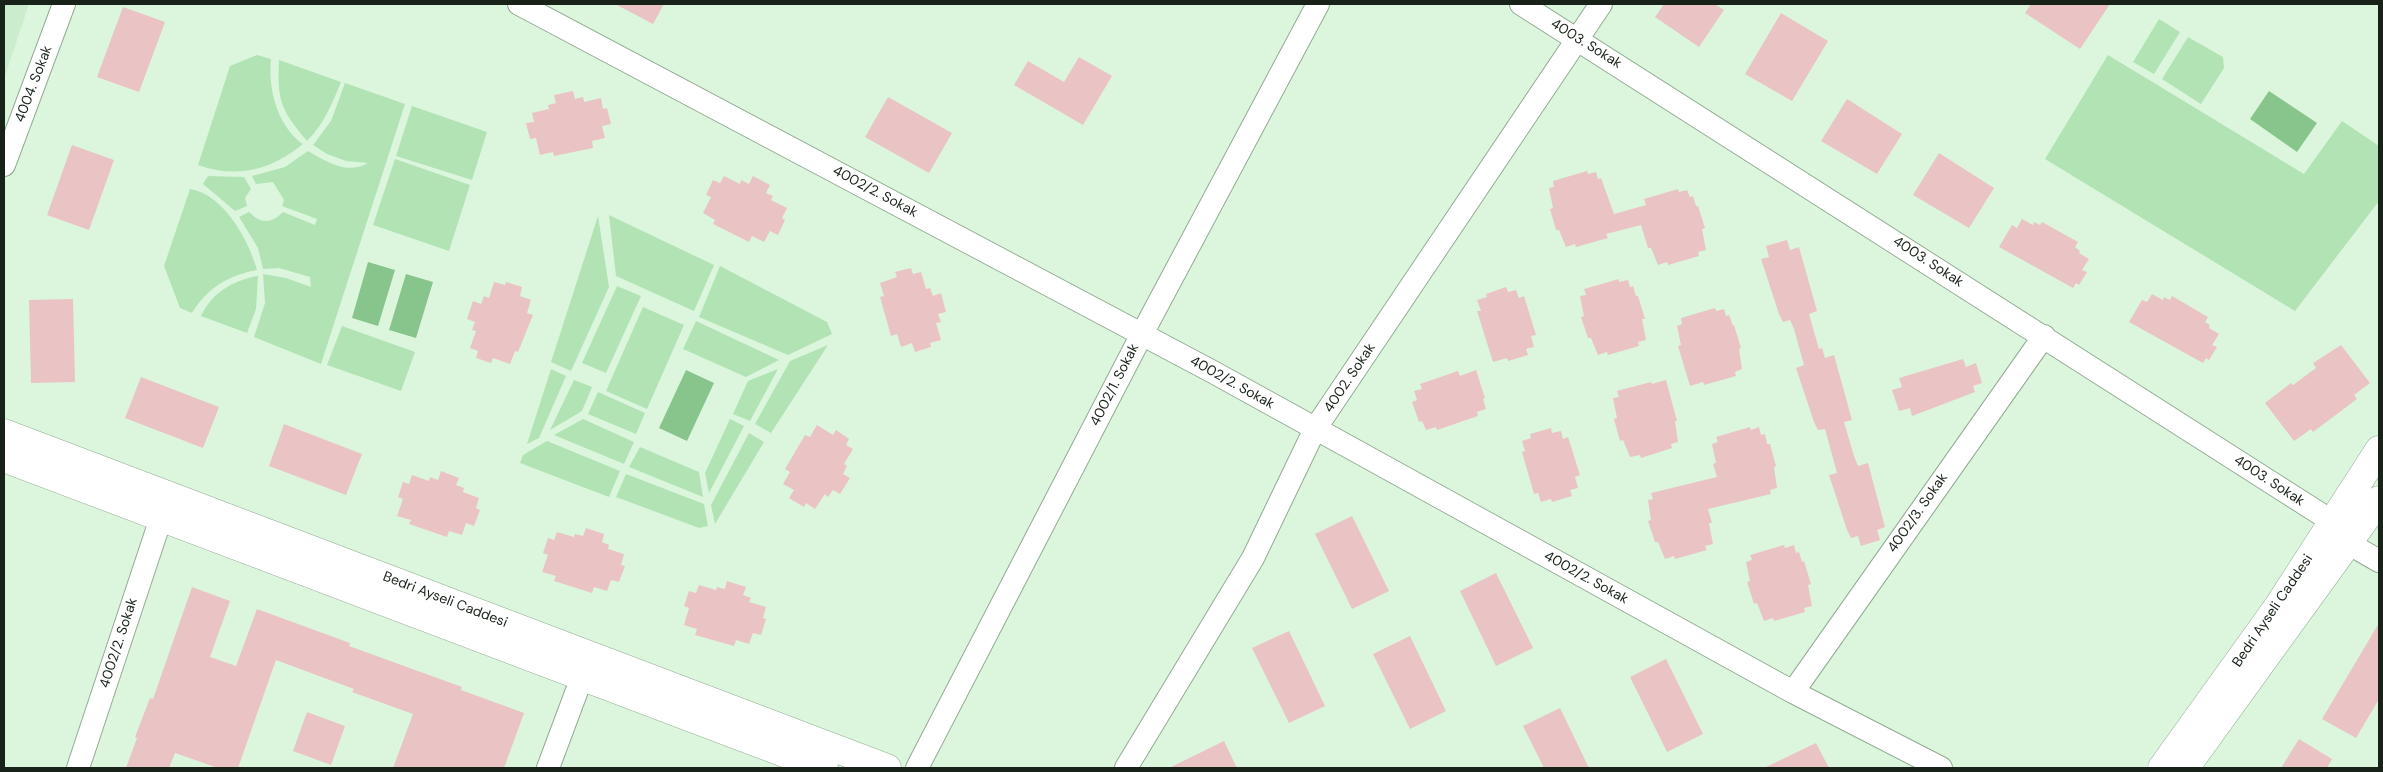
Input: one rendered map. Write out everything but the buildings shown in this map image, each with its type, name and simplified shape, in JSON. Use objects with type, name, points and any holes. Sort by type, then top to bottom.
[{"type":"main road","name":"Bedri Ayseli Caddesi","points":[[4,433],[887,768]]},
{"type":"main road","name":"Bedri Ayseli Caddesi","points":[[2185,768],[2353,522],[2379,450]]},
{"type":"main road","name":"Bedri Ayseli Caddesi","points":[[4,458],[824,768]]},
{"type":"main road","name":"Bedri Ayseli Caddesi","points":[[2162,768],[2277,608],[2353,522]]},
{"type":"street","name":"4004. Sokak","points":[[4,165],[64,4]]},
{"type":"street","name":"4002/2. Sokak","points":[[519,4],[1142,334],[1793,692],[1941,768]]},
{"type":"street","name":"4002/1. Sokak","points":[[917,768],[1142,334],[1318,4]]},
{"type":"street","name":"4003. Sokak","points":[[1522,4],[2044,336],[2353,522],[2379,561]]},
{"type":"street","name":"4002. Sokak","points":[[1126,768],[1253,558],[1315,429],[1601,4]]},
{"type":"street","name":"4002/3. Sokak","points":[[1793,692],[2044,336]]},
{"type":"street","name":"4002/2. Sokak","points":[[78,768],[161,518]]},
{"type":"street","points":[[548,768],[582,677]]},
{"type":"shaded area","points":[[4,4],[29,4],[4,79]]},
{"type":"shaded area","points":[[2159,19],[2180,32],[2154,74],[2133,62]]},
{"type":"shaded area","points":[[2188,37],[2223,57],[2224,68],[2201,104],[2162,79]]},
{"type":"shaded area","points":[[257,55],[271,59],[271,82],[276,106],[287,127],[303,144],[279,160],[254,170],[227,171],[198,165],[230,66]]},
{"type":"shaded area","points":[[2108,55],[2304,174],[2342,121],[2379,146],[2379,201],[2295,311],[2045,159]]},
{"type":"shaded area","points":[[279,60],[341,82],[323,121],[307,141],[286,113],[280,95]]},
{"type":"shaded area","points":[[345,83],[405,104],[321,364],[254,337],[265,303],[263,274],[286,278],[311,287],[310,277],[279,268],[263,269],[258,248],[239,217],[249,212],[258,219],[266,221],[274,219],[283,212],[315,225],[317,219],[282,206],[284,200],[273,182],[256,184],[252,176],[285,167],[308,151],[337,166],[352,168],[368,163],[346,161],[327,154],[313,145],[331,121]]},
{"type":"shaded area","points":[[2269,91],[2317,123],[2297,152],[2250,119]]},
{"type":"shaded area","points":[[412,106],[487,132],[472,180],[396,156]]},
{"type":"shaded area","points":[[395,159],[470,185],[449,251],[373,225]]},
{"type":"shaded area","points":[[208,176],[244,177],[251,189],[245,198],[247,206],[235,211],[203,184]]},
{"type":"shaded area","points":[[190,189],[214,200],[224,209],[241,233],[257,270],[237,275],[220,284],[205,296],[192,313],[180,308],[164,266]]},
{"type":"shaded area","points":[[609,215],[714,265],[694,311],[616,276]]},
{"type":"shaded area","points":[[598,216],[609,287],[571,371],[551,362]]},
{"type":"shaded area","points":[[368,262],[395,270],[378,326],[352,318]]},
{"type":"shaded area","points":[[720,266],[827,322],[832,334],[788,355],[699,317]]},
{"type":"shaded area","points":[[406,274],[433,282],[416,338],[389,330]]},
{"type":"shaded area","points":[[258,276],[256,309],[247,333],[201,316],[211,301],[224,289],[232,284]]},
{"type":"shaded area","points":[[617,286],[641,296],[606,373],[582,363]]},
{"type":"shaded area","points":[[643,307],[684,325],[647,409],[606,391]]},
{"type":"shaded area","points":[[696,321],[779,360],[746,377],[683,349]]},
{"type":"shaded area","points":[[342,326],[415,352],[401,391],[327,365]]},
{"type":"shaded area","points":[[828,345],[771,433],[755,424],[790,361]]},
{"type":"shaded area","points":[[551,369],[566,376],[539,438],[527,444]]},
{"type":"shaded area","points":[[778,369],[750,421],[733,414],[748,381]]},
{"type":"shaded area","points":[[686,370],[714,383],[687,441],[659,428]]},
{"type":"shaded area","points":[[574,380],[592,387],[582,411],[550,430]]},
{"type":"shaded area","points":[[598,392],[645,413],[636,434],[588,414]]},
{"type":"shaded area","points":[[583,419],[634,442],[624,464],[554,435]]},
{"type":"shaded area","points":[[730,419],[744,426],[709,493],[705,473]]},
{"type":"shaded area","points":[[749,433],[764,442],[715,524],[711,505]]},
{"type":"shaded area","points":[[547,441],[620,471],[609,497],[520,463],[523,455]]},
{"type":"shaded area","points":[[640,447],[699,472],[703,497],[629,467]]},
{"type":"shaded area","points":[[626,474],[704,504],[708,526],[699,528],[616,497]]}]
